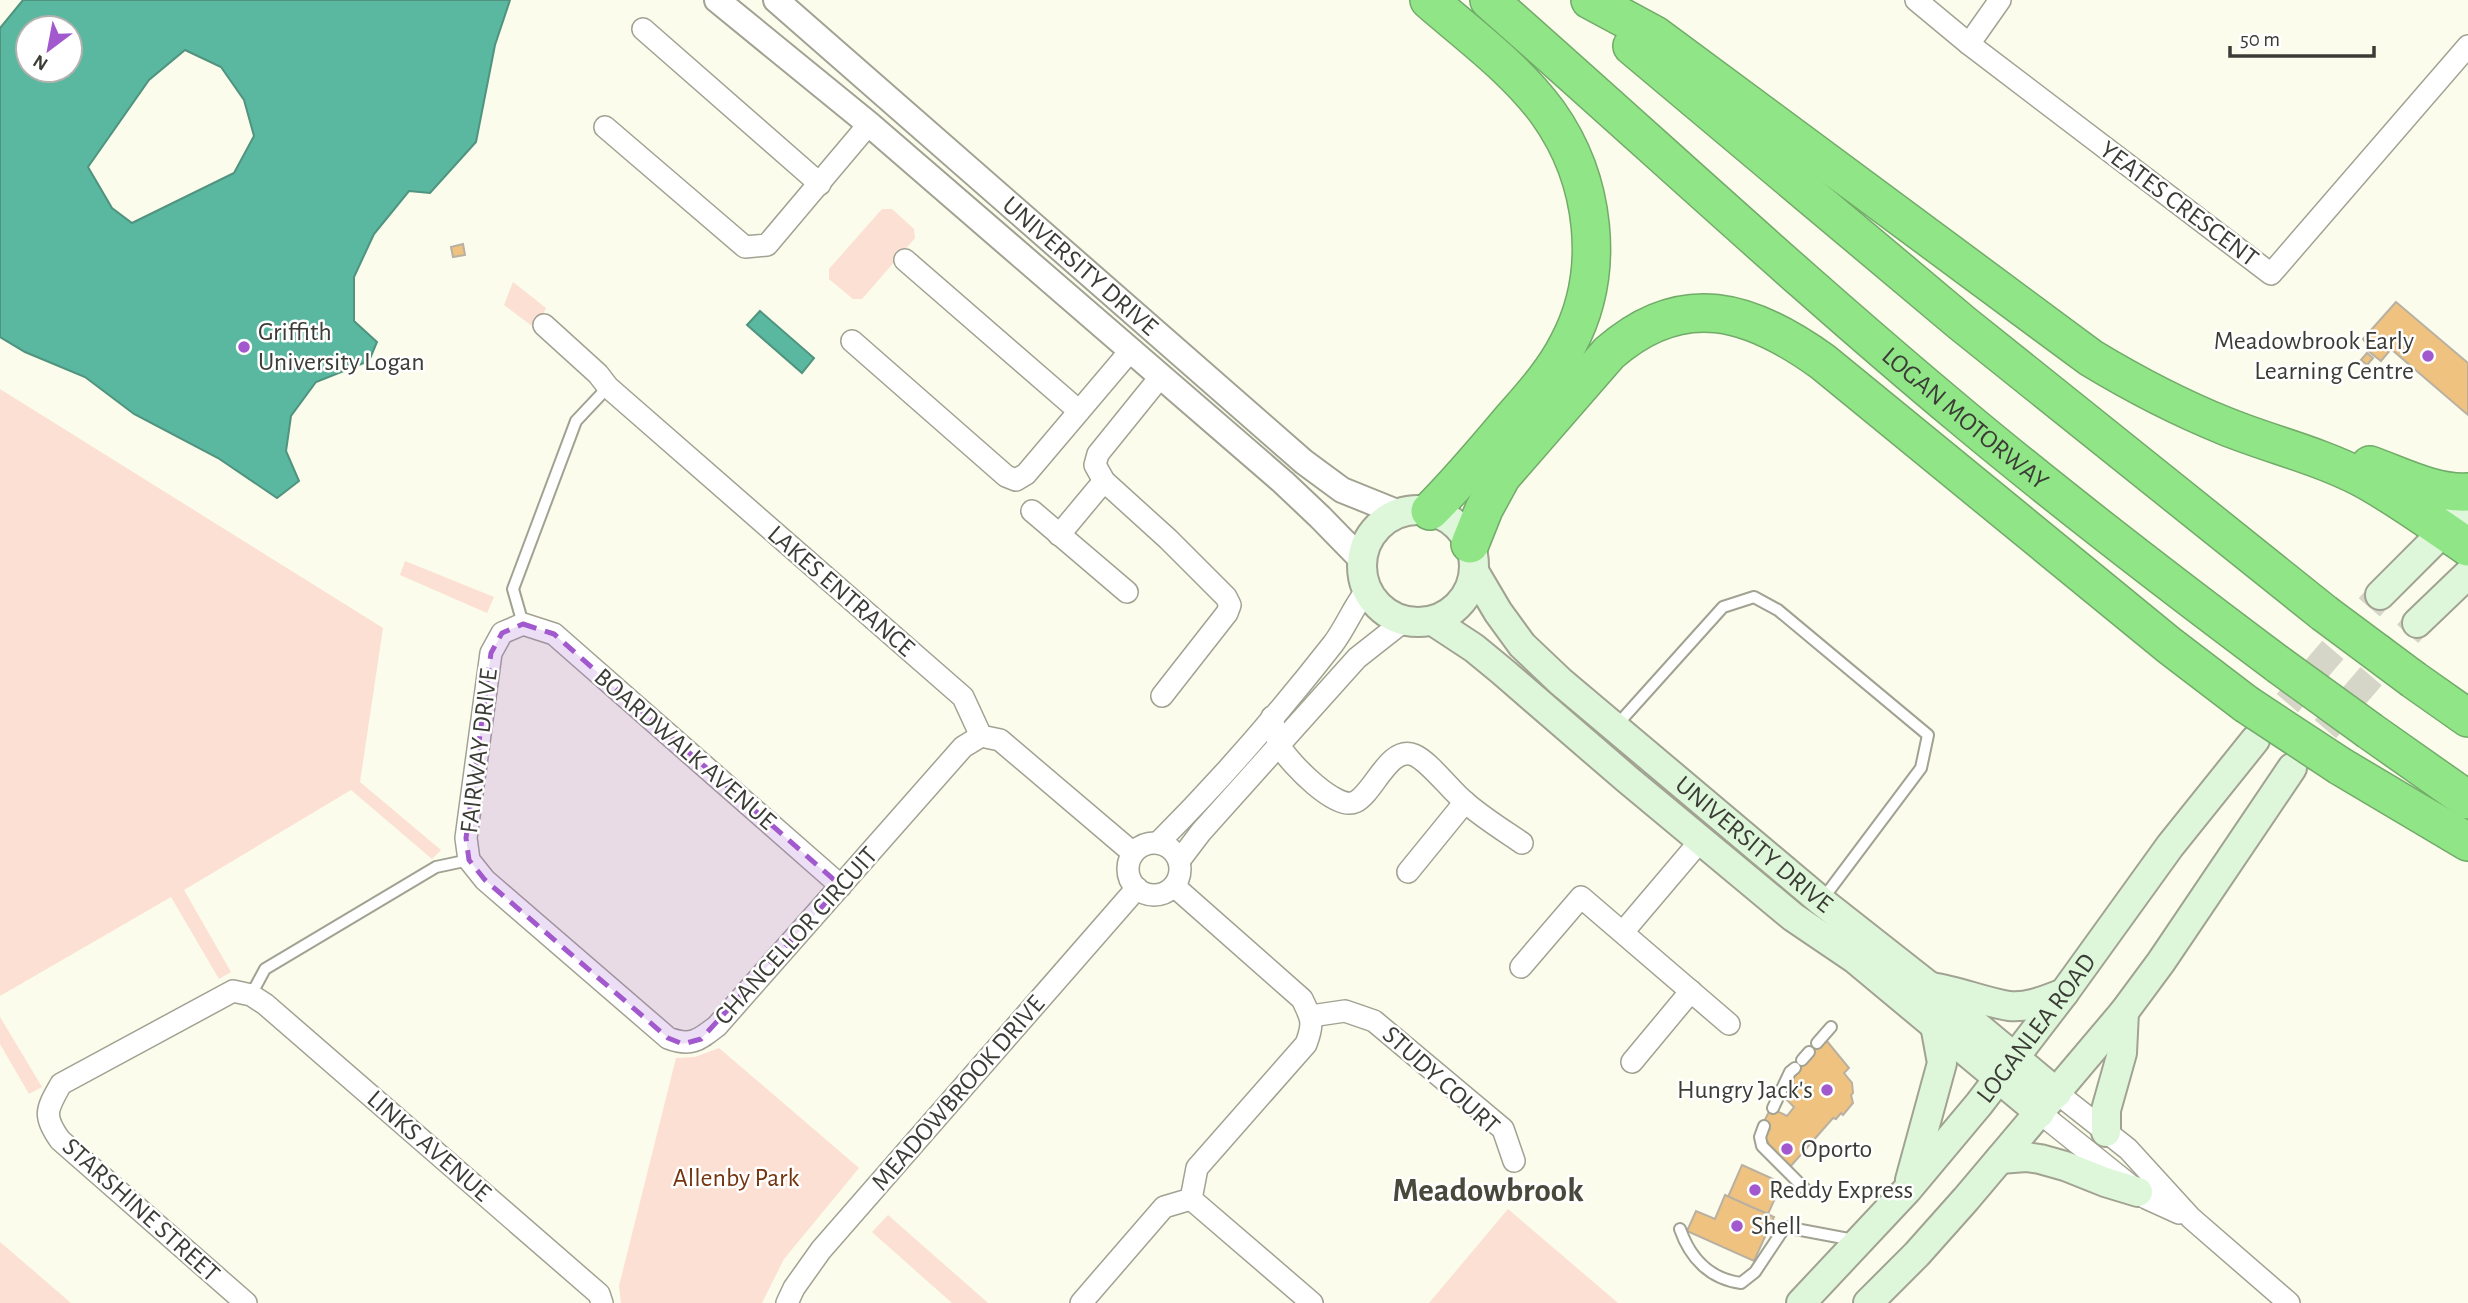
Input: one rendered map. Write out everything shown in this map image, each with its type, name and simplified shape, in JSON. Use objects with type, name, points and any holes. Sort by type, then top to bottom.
[{"type":"highway","points":[[1415,512],[1474,464],[1556,364],[1581,313],[1591,252],[1585,193],[1563,136],[1530,91],[1429,0]]},
{"type":"highway","name":"LOGAN MOTORWAY","points":[[1489,0],[1760,242],[1962,417],[2072,507],[2279,665],[2468,800]]},
{"type":"highway","points":[[1578,0],[1962,323],[2324,613],[2468,719]]},
{"type":"highway","points":[[1590,0],[1655,35],[2091,358],[2142,387],[2204,417],[2338,467],[2460,529]]},
{"type":"highway","points":[[1472,559],[1484,509],[1502,476],[1609,353],[1627,337],[1658,321],[1676,316],[1713,313],[1734,316],[1766,326],[1823,362],[2170,646],[2246,704],[2340,766],[2468,842]]},
{"type":"highway","points":[[2338,467],[2367,464],[2440,489],[2456,493],[2468,492]]},
{"type":"main road","points":[[1415,512],[1447,517],[1461,529],[1472,559],[1470,589],[1461,603],[1449,614],[1433,621],[1419,623],[1388,615],[1376,604],[1362,575],[1365,545],[1374,531],[1385,520],[1415,512]]},
{"type":"main road","points":[[2380,595],[2460,529]]},
{"type":"main road","name":"UNIVERSITY DRIVE","points":[[1472,559],[1497,612],[1522,645],[1614,728],[1821,901],[1929,986],[2007,1068],[2048,1103]]},
{"type":"main road","points":[[2417,623],[2468,573]]},
{"type":"main road","name":"UNIVERSITY DRIVE","points":[[1433,621],[1474,648],[1502,671],[1793,917],[1855,959],[1935,1025],[2007,1068]]},
{"type":"main road","name":"LOGANLEA ROAD","points":[[1801,1303],[1907,1190],[2007,1068],[2170,846],[2255,740]]},
{"type":"main road","name":"LOGANLEA ROAD","points":[[1868,1303],[1917,1254],[2124,1012],[2161,962],[2292,768]]},
{"type":"main road","points":[[1929,986],[1957,990],[2010,1006],[2033,1004],[2064,993]]},
{"type":"main road","points":[[2106,1132],[2106,1110],[2122,1053],[2124,1012]]},
{"type":"main road","points":[[1907,1190],[1942,1063],[1935,1025]]},
{"type":"main road","points":[[2000,1159],[2040,1159],[2138,1192]]},
{"type":"street","name":"UNIVERSITY DRIVE","points":[[716,0],[869,124],[1161,376],[1293,491],[1362,561]]},
{"type":"street","name":"UNIVERSITY DRIVE","points":[[739,0],[750,8],[788,59]]},
{"type":"street","name":"UNIVERSITY DRIVE","points":[[776,0],[1304,462],[1342,490],[1415,512]]},
{"type":"street","name":"YEATES CRESCENT","points":[[1916,0],[1969,44],[2272,274],[2468,47]]},
{"type":"street","points":[[1969,44],[2000,0]]},
{"type":"street","points":[[643,29],[821,184]]},
{"type":"street","points":[[605,127],[745,247],[767,245],[869,124]]},
{"type":"street","points":[[905,260],[1079,411]]},
{"type":"street","name":"LAKES ENTRANCE","points":[[544,325],[598,374],[608,387],[963,697],[981,736]]},
{"type":"street","points":[[852,341],[1006,477],[1016,480],[1026,474],[1131,350]]},
{"type":"street","points":[[1161,376],[1097,454],[1095,465],[1104,481],[1168,539],[1226,597],[1230,606],[1162,696]]},
{"type":"street","points":[[1059,535],[1104,481]]},
{"type":"street","points":[[1032,511],[1127,593]]},
{"type":"street","points":[[1158,843],[1272,717],[1333,644],[1367,590]]},
{"type":"street","points":[[1179,861],[1357,658],[1404,621]]},
{"type":"street","name":"FAIRWAY DRIVE","points":[[469,860],[466,838],[491,653],[502,634],[523,624]]},
{"type":"street","name":"BOARDWALK AVENUE","points":[[523,624],[554,634],[841,886]]},
{"type":"street","points":[[1272,717],[1279,746],[1294,766],[1334,800],[1344,804],[1355,802],[1394,758],[1404,753],[1416,755],[1465,802],[1522,843]]},
{"type":"street","points":[[981,736],[1000,740],[1133,853]]},
{"type":"street","name":"CHANCELLOR CIRCUIT","points":[[469,860],[485,880],[668,1038],[683,1044],[701,1039],[718,1026],[963,747],[981,736]]},
{"type":"street","points":[[1408,872],[1465,802]]},
{"type":"street","points":[[1623,932],[1701,840]]},
{"type":"street","points":[[1158,843],[1174,852],[1179,861],[1179,879],[1168,891],[1153,895],[1137,888],[1128,869],[1133,853],[1147,844],[1158,843]]},
{"type":"street","points":[[1174,886],[1303,999],[1311,1016],[1312,1028],[1306,1044],[1197,1168],[1191,1199]]},
{"type":"street","name":"MEADOWBROOK DRIVE","points":[[787,1303],[794,1288],[821,1250],[1137,888]]},
{"type":"street","points":[[1521,967],[1581,897],[1729,1024]]},
{"type":"street","name":"STARSHINE STREET","points":[[246,1303],[60,1140],[49,1124],[47,1110],[61,1084],[233,991],[251,995]]},
{"type":"street","points":[[1632,1062],[1691,991]]},
{"type":"street","name":"LINKS AVENUE","points":[[251,995],[265,1004],[599,1294],[602,1303]]},
{"type":"street","name":"STUDY COURT","points":[[1311,1016],[1345,1011],[1374,1021],[1503,1129],[1514,1161]]},
{"type":"street","points":[[2048,1103],[2106,1132],[2128,1149],[2191,1218],[2289,1303]]},
{"type":"street","points":[[2048,1103],[2138,1192],[2191,1218]]},
{"type":"street","points":[[1081,1303],[1164,1206],[1191,1199]]},
{"type":"street","points":[[1191,1199],[1312,1303]]},
{"type":"lane","points":[[523,624],[513,589],[576,421],[608,387]]},
{"type":"lane","points":[[1614,728],[1723,607],[1754,597],[1779,610],[1928,735],[1921,768],[1821,901]]},
{"type":"lane","name":"FAIRWAY DRIVE","points":[[251,995],[265,970],[436,867],[469,860]]},
{"type":"lane","points":[[1773,1108],[1806,1056],[1831,1027]]},
{"type":"lane","points":[[1764,1126],[1760,1137],[1762,1146],[1805,1189]]},
{"type":"lane","points":[[1680,1230],[1686,1249],[1711,1274],[1725,1281],[1741,1283],[1755,1272],[1785,1227],[1860,1241]]},
{"type":"highlighted area","points":[[523,624],[554,634],[841,886],[701,1039],[683,1044],[668,1038],[485,880],[469,860],[466,838],[491,653],[502,633]]},
{"type":"green space","points":[[882,209],[892,209],[914,229],[915,238],[862,299],[853,299],[829,279],[829,269]]},
{"type":"green space","points":[[513,282],[546,308],[536,329],[504,305]]},
{"type":"green space","points":[[0,389],[383,628],[360,782],[441,850],[432,859],[351,790],[184,890],[231,972],[219,979],[171,897],[0,996]]},
{"type":"green space","points":[[405,561],[494,597],[487,613],[400,575]]},
{"type":"green space","points":[[0,1017],[42,1087],[29,1094],[0,1044]]},
{"type":"green space","name":"Allenby Park","points":[[719,1048],[859,1168],[784,1259],[762,1303],[621,1303],[619,1286],[676,1058],[695,1057]]},
{"type":"green space","points":[[1508,1209],[1618,1303],[1429,1303]]},
{"type":"green space","points":[[888,1215],[988,1303],[952,1303],[872,1232]]},
{"type":"green space","points":[[0,1242],[71,1303],[0,1303]]},
{"type":"water","points":[[23,0],[510,0],[495,45],[476,142],[430,193],[409,191],[374,234],[354,277],[354,321],[377,342],[369,361],[316,382],[291,416],[286,451],[299,481],[277,498],[218,458],[134,414],[85,377],[25,352],[0,337],[0,28]],"holes":[[[185,50],[221,67],[244,100],[254,136],[234,173],[132,223],[112,208],[88,167],[149,80]]]},
{"type":"water","points":[[760,311],[814,358],[802,373],[747,325]]},
{"type":"building","points":[[463,244],[465,255],[453,257],[451,247]]},
{"type":"building","name":"Meadowbrook Early Learning Centre","points":[[2396,302],[2468,363],[2468,415],[2391,349],[2381,361],[2367,350],[2369,347],[2363,339]]},
{"type":"building","points":[[2367,353],[2373,358],[2367,365],[2361,360]]},
{"type":"building","points":[[1826,1040],[1849,1068],[1844,1073],[1852,1083],[1853,1103],[1843,1115],[1841,1113],[1836,1119],[1833,1118],[1790,1167],[1765,1145],[1768,1142],[1763,1137],[1770,1129],[1762,1125],[1771,1108],[1787,1116],[1794,1107],[1784,1097],[1795,1085],[1790,1081],[1799,1071],[1794,1067],[1801,1059],[1806,1063],[1813,1056],[1808,1052],[1816,1043]]},
{"type":"building","name":"Reddy Express","points":[[1742,1165],[1782,1183],[1768,1214],[1728,1197]]},
{"type":"building","points":[[1725,1195],[1774,1217],[1754,1261],[1687,1231],[1696,1211],[1715,1219]]},
{"type":"tunnel","points":[[2260,735],[2380,595]]},
{"type":"tunnel","points":[[2298,761],[2417,623]]},
{"type":"place","name":"Griffith University Logan","points":[[244,347]]},
{"type":"place","name":"Meadowbrook Early Learning Centre","points":[[2428,356]]},
{"type":"place","name":"Hungry Jack's","points":[[1827,1090]]},
{"type":"place","name":"Oporto","points":[[1787,1149]]},
{"type":"place","name":"Reddy Express","points":[[1755,1190]]},
{"type":"place","name":"Shell","points":[[1737,1226]]},
{"type":"district","name":"Meadowbrook","points":[[1488,1191]]}]
